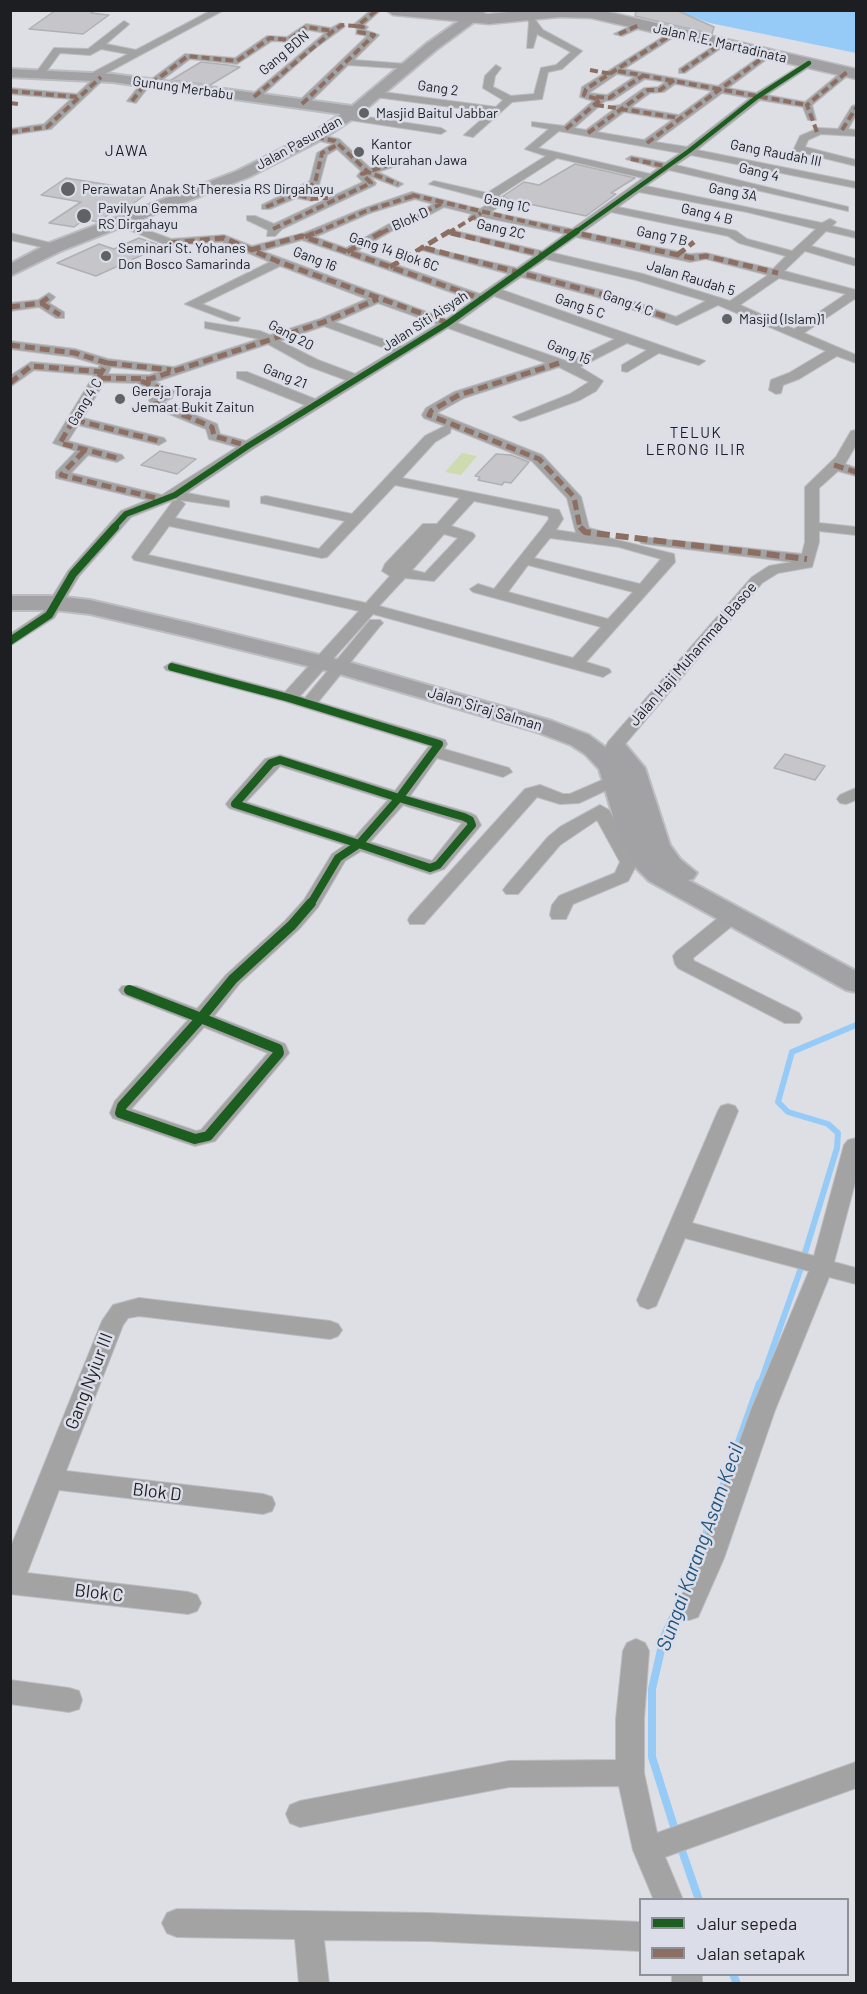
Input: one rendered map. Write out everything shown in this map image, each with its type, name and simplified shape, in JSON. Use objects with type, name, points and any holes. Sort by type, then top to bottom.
[{"type":"highway","points":[[393,10],[477,16],[550,10]]},
{"type":"highway","points":[[441,10],[477,16]]},
{"type":"highway","name":"Jalan R.E. Martadinata","points":[[595,10],[853,71]]},
{"type":"highway","name":"Jalan R.E. Martadinata","points":[[477,16],[532,19],[584,12],[721,44],[853,71]]},
{"type":"street","points":[[10,132],[46,127],[97,77],[220,10]]},
{"type":"street","points":[[357,26],[377,10]]},
{"type":"street","name":"Jalan Pasundan","points":[[10,271],[55,247],[234,178],[316,137],[351,114],[431,47],[477,16]]},
{"type":"street","points":[[530,46],[532,19]]},
{"type":"street","points":[[496,68],[490,76],[489,88],[509,99],[539,97],[543,72],[559,67],[577,51],[540,32],[532,19]]},
{"type":"street","points":[[40,74],[57,50],[90,52],[124,24]]},
{"type":"street","points":[[132,101],[149,83],[188,56],[237,61],[270,38],[289,40],[308,28],[333,31],[342,25],[357,26],[363,27],[359,32],[374,35],[302,104]]},
{"type":"street","points":[[619,34],[639,25]]},
{"type":"street","name":"Gang BDN","points":[[254,98],[333,31]]},
{"type":"street","points":[[674,33],[590,86],[583,94],[621,109],[679,118]]},
{"type":"street","points":[[682,70],[721,44]]},
{"type":"street","points":[[99,46],[138,53]]},
{"type":"street","points":[[647,143],[768,54]]},
{"type":"street","points":[[344,62],[407,67]]},
{"type":"street","name":"Jalan Siti Aisyah","points":[[10,641],[49,615],[57,599],[86,559],[126,514],[160,499],[177,499],[248,446],[447,323],[689,151],[758,96],[808,63]]},
{"type":"street","points":[[590,70],[644,75],[807,105]]},
{"type":"street","points":[[807,105],[813,98],[853,71]]},
{"type":"street","name":"Gunung Merbabu","points":[[10,73],[97,77],[149,83],[302,104],[351,114]]},
{"type":"street","points":[[644,75],[608,98],[596,101],[562,128],[530,149],[652,177]]},
{"type":"street","points":[[588,133],[648,90],[660,90],[674,80]]},
{"type":"street","points":[[10,91],[77,97]]},
{"type":"street","name":"Gang 2","points":[[375,93],[498,110]]},
{"type":"street","points":[[469,135],[509,99]]},
{"type":"street","points":[[807,105],[817,132]]},
{"type":"street","points":[[842,130],[856,108]]},
{"type":"street","points":[[351,114],[441,131]]},
{"type":"street","name":"Gang Raudah III","points":[[536,124],[856,184]]},
{"type":"street","points":[[856,133],[842,130],[817,132],[804,138],[799,150],[856,163]]},
{"type":"street","points":[[316,137],[339,144],[368,172],[398,184]]},
{"type":"street","points":[[266,207],[315,183],[322,153],[339,144]]},
{"type":"street","points":[[489,196],[555,155]]},
{"type":"street","name":"Gang 4","points":[[631,159],[848,206],[823,227]]},
{"type":"street","points":[[273,229],[334,199],[371,184],[361,176],[403,160]]},
{"type":"street","points":[[390,267],[451,233],[502,200],[434,184]]},
{"type":"street","name":"Gang 3A","points":[[637,188],[747,209],[856,235]]},
{"type":"street","points":[[296,194],[312,200],[334,199]]},
{"type":"street","name":"Gang 1C","points":[[301,236],[412,195],[437,203],[575,233]]},
{"type":"street","name":"Blok D","points":[[347,252],[402,221],[409,221],[437,203]]},
{"type":"street","name":"Gang 4 B","points":[[609,208],[732,233],[743,241],[798,253]]},
{"type":"street","points":[[246,248],[277,231],[251,218]]},
{"type":"street","name":"Gang 16","points":[[116,222],[170,243],[220,237],[279,262],[447,323]]},
{"type":"street","points":[[732,305],[778,273],[778,270],[823,227]]},
{"type":"street","name":"Gang 2C","points":[[451,233],[545,255]]},
{"type":"street","name":"Gang 7 B","points":[[575,233],[694,258],[706,256],[778,273]]},
{"type":"street","points":[[246,248],[301,236]]},
{"type":"street","name":"Gang 14 Blok 6C","points":[[301,236],[390,267],[488,295]]},
{"type":"street","points":[[10,237],[55,247]]},
{"type":"street","points":[[677,255],[694,243]]},
{"type":"street","name":"Gang 4 C","points":[[425,248],[610,296],[682,321],[717,300]]},
{"type":"street","points":[[798,253],[856,263]]},
{"type":"street","points":[[798,253],[833,267]]},
{"type":"street","name":"Jalan Raudah 5","points":[[545,255],[639,277],[732,305],[747,314],[856,359]]},
{"type":"street","points":[[234,318],[191,304],[279,262]]},
{"type":"street","points":[[778,273],[856,293]]},
{"type":"street","points":[[794,334],[856,293]]},
{"type":"street","name":"Gang 5 C","points":[[488,295],[699,361]]},
{"type":"street","points":[[141,381],[324,322],[378,299]]},
{"type":"street","points":[[10,307],[45,300],[60,315]]},
{"type":"street","points":[[324,322],[404,351]]},
{"type":"street","name":"Gang 15","points":[[447,323],[564,365],[593,377],[597,383],[575,397],[520,417]]},
{"type":"street","name":"Gang 20","points":[[209,325],[257,334],[309,361],[358,380]]},
{"type":"street","points":[[626,338],[564,365],[459,395],[430,411],[429,415],[539,459],[574,497],[580,528],[585,532],[807,560],[812,542],[812,488],[842,459],[856,434]]},
{"type":"street","name":"Gang 4 C","points":[[10,345],[75,353],[104,371],[60,443],[117,458]]},
{"type":"street","points":[[627,368],[657,349]]},
{"type":"street","points":[[776,390],[776,383],[835,351]]},
{"type":"street","points":[[10,383],[31,366],[104,371],[174,370]]},
{"type":"street","points":[[104,371],[167,391],[167,395],[156,400],[157,404],[212,427],[214,436],[248,446]]},
{"type":"street","name":"Gang 21","points":[[242,375],[317,405]]},
{"type":"street","points":[[75,420],[159,441]]},
{"type":"street","points":[[167,521],[317,559],[430,439],[444,430]]},
{"type":"street","points":[[84,451],[61,475],[160,499]]},
{"type":"street","points":[[834,465],[856,472]]},
{"type":"street","points":[[393,480],[554,513],[556,519],[498,594]]},
{"type":"street","points":[[289,698],[333,661],[477,497]]},
{"type":"street","points":[[128,571],[167,521],[177,499],[224,504]]},
{"type":"street","points":[[266,500],[355,519]]},
{"type":"street","points":[[431,526],[448,530],[468,536],[432,576],[426,579],[391,572],[389,568],[424,530],[431,526]]},
{"type":"street","points":[[811,526],[856,531]]},
{"type":"street","points":[[546,533],[621,543],[668,555],[668,562],[609,624],[576,664]]},
{"type":"street","points":[[139,557],[376,610],[603,672]]},
{"type":"street","points":[[525,560],[641,589]]},
{"type":"street","name":"Jalan Haji Muhammad Basoe","points":[[614,746],[757,580],[774,569],[804,566],[807,560]]},
{"type":"street","points":[[478,589],[609,624]]},
{"type":"street","name":"Jalan Siraj Salman","points":[[10,596],[57,599],[333,661],[567,723],[601,737],[628,759],[626,788],[636,860],[731,916],[856,983]]},
{"type":"street","name":"Jalan Siraj Salman","points":[[10,603],[57,599]]},
{"type":"street","points":[[10,624],[34,627]]},
{"type":"street","points":[[308,704],[333,661]]},
{"type":"street","name":"Jalan Siraj Salman","points":[[333,661],[567,735],[603,757],[626,788],[657,845],[671,865],[856,967]]},
{"type":"street","points":[[129,990],[201,1018],[278,1049],[278,1055],[208,1136],[201,1140],[120,1113],[122,1106],[201,1018],[233,979],[306,910],[338,858],[359,844],[399,798],[403,789],[436,752],[440,744],[289,698],[172,667]]},
{"type":"street","points":[[436,752],[503,772]]},
{"type":"street","points":[[280,760],[399,798],[464,817],[470,820],[472,825],[433,868],[235,802],[270,763],[280,760]]},
{"type":"street","points":[[512,890],[554,841],[600,810],[626,788]]},
{"type":"street","points":[[417,920],[534,791],[540,790],[560,799],[573,799],[626,788]]},
{"type":"street","points":[[559,915],[561,905],[566,900],[622,877],[636,860],[600,810]]},
{"type":"street","points":[[731,916],[683,956],[685,964],[792,1018]]},
{"type":"street","points":[[648,1300],[728,1111]]},
{"type":"street","points":[[689,1609],[711,1558],[759,1420],[822,1266],[855,1145]]},
{"type":"street","points":[[680,1228],[856,1276]]},
{"type":"street","name":"Gang Nyiur III","points":[[11,1582],[112,1320],[121,1311],[139,1308],[330,1330]]},
{"type":"street","name":"Blok D","points":[[50,1479],[263,1504]]},
{"type":"street","name":"Blok C","points":[[11,1582],[188,1603]]},
{"type":"street","points":[[636,1651],[630,1719],[630,1773],[662,1845],[669,1898]]},
{"type":"street","points":[[10,1692],[69,1700]]},
{"type":"street","points":[[662,1845],[856,1776],[856,1766]]},
{"type":"street","points":[[300,1814],[509,1774],[630,1773]]},
{"type":"street","points":[[177,1923],[308,1924],[639,1937]]},
{"type":"street","points":[[308,1924],[314,1983]]},
{"type":"green space","points":[[462,453],[477,456],[461,475],[445,472]]},
{"type":"water","points":[[676,11],[856,11],[856,53],[710,23]]},
{"type":"building","points":[[56,10],[95,10],[91,13],[109,15],[83,34],[29,29]]},
{"type":"building","points":[[636,10],[676,10],[714,27],[712,34],[635,16]]},
{"type":"building","points":[[201,62],[240,67],[210,85],[171,80]]},
{"type":"building","points":[[575,164],[635,178],[611,193],[616,194],[586,216],[510,200],[503,196],[524,182],[539,185]]},
{"type":"building","points":[[66,178],[147,191],[127,208],[119,207],[98,222],[85,219],[74,227],[49,223],[81,202],[41,195]]},
{"type":"building","name":"Seminari St. Yohanes Don Bosco Samarinda","points":[[139,238],[162,246],[96,276],[57,263],[99,244],[114,249]]},
{"type":"building","points":[[160,451],[196,459],[177,474],[141,465]]},
{"type":"building","points":[[496,454],[511,455],[529,462],[511,483],[504,482],[502,485],[478,480],[480,477],[475,476]]},
{"type":"building","points":[[785,754],[825,766],[815,780],[774,768]]},
{"type":"waterway","name":"Sungai Karang Asam Kecil","points":[[804,1256],[837,1148],[838,1133],[828,1124],[788,1112],[778,1102],[792,1052],[856,1025]]},
{"type":"waterway","name":"Sungai Karang Asam Kecil","points":[[760,1384],[801,1268]]},
{"type":"waterway","name":"Sungai Karang Asam Kecil","points":[[694,1568],[760,1383]]},
{"type":"waterway","name":"Sungai Karang Asam Kecil","points":[[676,1833],[652,1757],[652,1689],[664,1637],[679,1604]]},
{"type":"waterway","name":"Sungai Karang Asam Kecil","points":[[680,1845],[698,1898]]},
{"type":"waterway","name":"Sungai Karang Asam Kecil","points":[[734,1976],[737,1984]]},
{"type":"marked path","points":[[302,104],[374,35],[359,32],[363,27],[357,26],[377,10]]},
{"type":"marked path","points":[[254,97],[333,31],[342,25],[357,26]]},
{"type":"marked path","points":[[619,34],[639,25]]},
{"type":"marked path","points":[[151,84],[188,56],[237,61],[270,38],[289,40],[306,27],[333,31]]},
{"type":"marked path","points":[[566,129],[600,100],[584,95],[586,89],[674,33]]},
{"type":"marked path","points":[[682,71],[721,44]]},
{"type":"marked path","points":[[647,143],[768,54]]},
{"type":"marked path","points":[[590,70],[612,74]]},
{"type":"marked path","points":[[618,71],[807,105]]},
{"type":"marked path","points":[[817,132],[807,105],[847,72]]},
{"type":"marked path","points":[[596,97],[609,98],[644,75]]},
{"type":"marked path","points":[[10,132],[47,127],[101,77]]},
{"type":"marked path","points":[[588,133],[648,90],[660,90],[674,80]]},
{"type":"marked path","points":[[132,101],[146,83]]},
{"type":"marked path","points":[[10,91],[77,97]]},
{"type":"marked path","points":[[10,103],[18,104]]},
{"type":"marked path","points":[[596,105],[679,118]]},
{"type":"marked path","points":[[842,130],[856,108]]},
{"type":"marked path","points":[[316,137],[335,141],[368,172],[398,184]]},
{"type":"marked path","points":[[296,194],[315,183],[322,153],[339,144]]},
{"type":"marked path","points":[[631,159],[665,166]]},
{"type":"marked path","points":[[273,229],[371,183],[362,174],[403,160]]},
{"type":"marked path","points":[[266,207],[296,194],[311,199],[328,198]]},
{"type":"marked path","points":[[412,195],[481,213],[692,258],[706,256],[778,273]]},
{"type":"marked path","points":[[305,237],[366,211],[413,196]]},
{"type":"marked path","points":[[347,252],[402,221],[410,221],[441,204]]},
{"type":"marked path","points":[[390,267],[481,213]]},
{"type":"marked path","points":[[451,233],[545,255]]},
{"type":"marked path","points":[[251,250],[302,236],[482,299]]},
{"type":"marked path","points":[[170,243],[224,238],[279,262],[448,323]]},
{"type":"marked path","points":[[677,255],[694,242]]},
{"type":"marked path","points":[[425,248],[601,294],[666,317]]},
{"type":"marked path","points":[[10,307],[41,303],[49,297]]},
{"type":"marked path","points":[[101,378],[150,379],[324,322],[378,299]]},
{"type":"marked path","points":[[41,303],[60,315]]},
{"type":"marked path","points":[[10,345],[75,353],[107,363],[94,389],[60,443],[117,458]]},
{"type":"marked path","points":[[107,363],[171,370]]},
{"type":"marked path","points":[[559,363],[459,395],[431,411],[429,415],[539,459],[574,497],[580,528],[585,532],[807,559]]},
{"type":"marked path","points":[[10,383],[31,366],[103,372]]},
{"type":"marked path","points":[[141,381],[167,391],[167,395],[156,400],[157,404],[212,427],[214,436],[248,446]]},
{"type":"marked path","points":[[75,420],[159,441]]},
{"type":"marked path","points":[[84,451],[61,475],[160,499]]},
{"type":"marked path","points":[[834,465],[856,472]]},
{"type":"cycle path","points":[[10,641],[49,615],[73,574],[126,514],[175,495],[248,446],[448,323],[689,151],[757,97],[809,63]]},
{"type":"cycle path","points":[[129,990],[201,1018],[122,1106],[120,1113],[195,1139],[208,1136],[279,1053],[278,1049],[201,1018],[233,979],[292,925],[311,903],[338,858],[359,844],[399,798],[464,817],[470,820],[472,825],[438,865],[430,868],[359,844],[235,804],[271,763],[280,760],[399,798],[439,744],[289,698],[172,667]]},
{"type":"place","name":"Masjid Baitul Jabbar","points":[[364,113]]},
{"type":"place","name":"Kantor Kelurahan Jawa","points":[[359,152]]},
{"type":"place","name":"Perawatan Anak St Theresia RS Dirgahayu","points":[[68,189]]},
{"type":"place","name":"Pavilyun Gemma RS Dirgahayu","points":[[84,216]]},
{"type":"place","name":"Seminari St. Yohanes Don Bosco Samarinda","points":[[106,256]]},
{"type":"place","name":"Masjid (Islam)1","points":[[727,319]]},
{"type":"place","name":"Gereja Toraja Jemaat Bukit Zaitun","points":[[120,399]]},
{"type":"district","name":"JAWA","points":[[127,151]]},
{"type":"district","name":"TELUK LERONG ILIR","points":[[696,442]]}]
